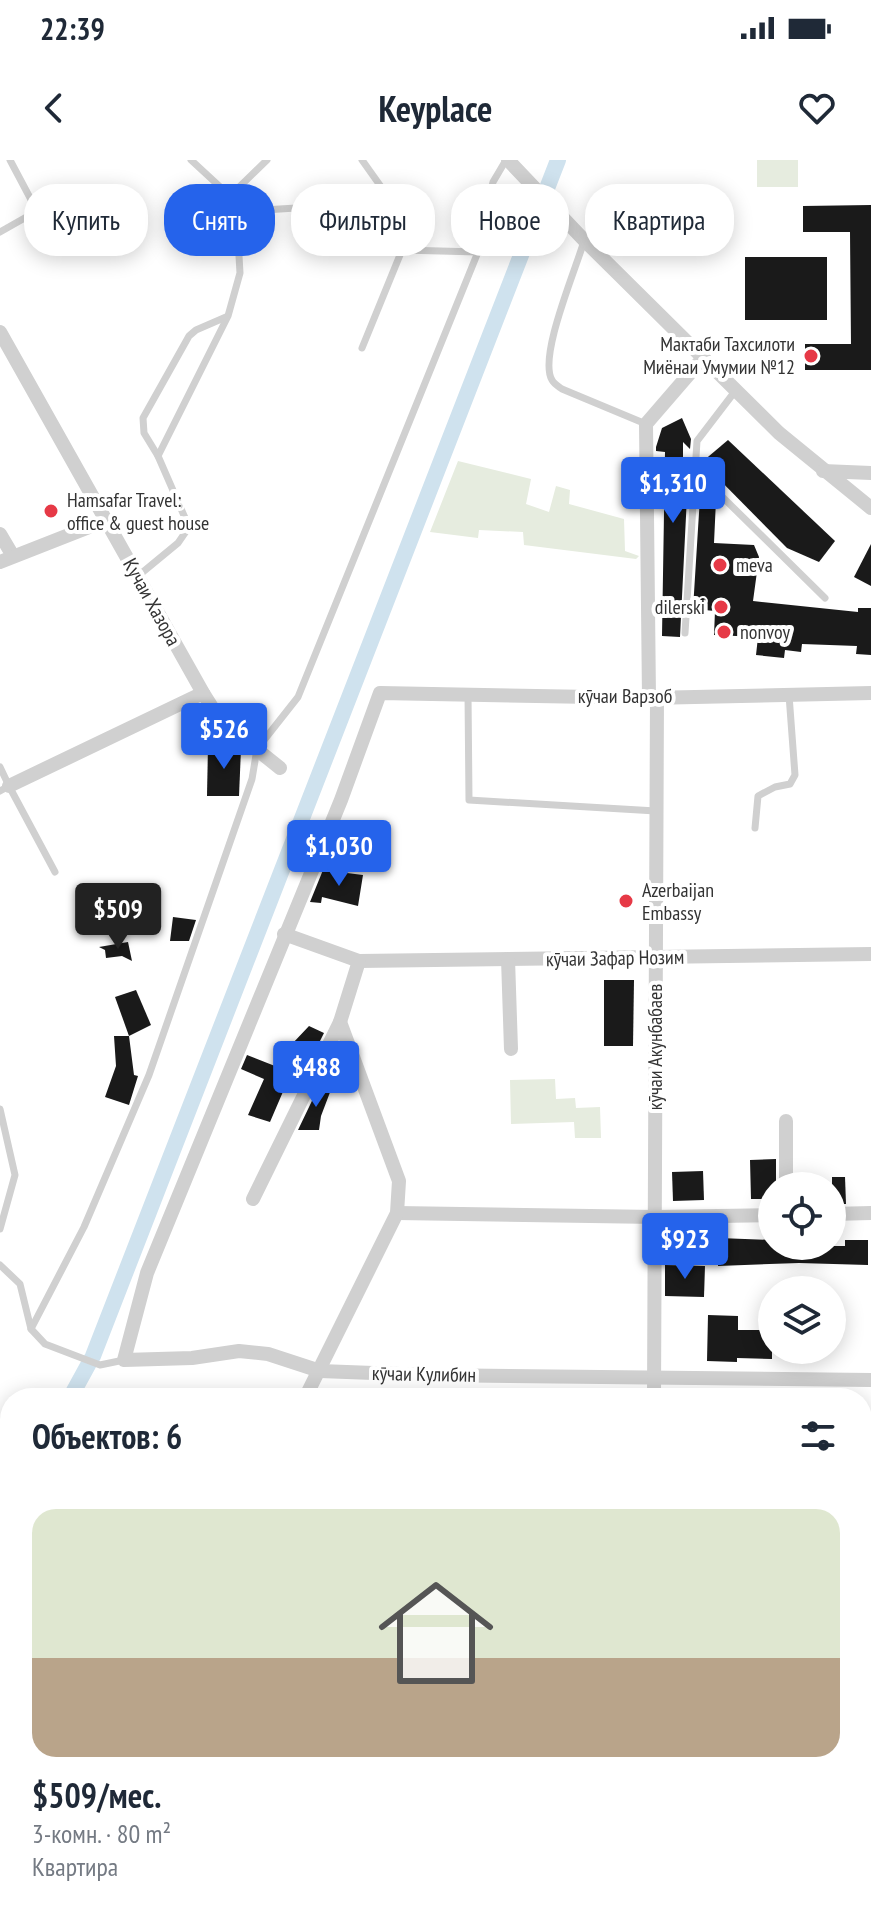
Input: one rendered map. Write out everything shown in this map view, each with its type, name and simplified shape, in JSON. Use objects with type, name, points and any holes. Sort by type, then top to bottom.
[{"type":"street","points":[[507,160],[736,390],[823,471],[871,508]]},
{"type":"street","name":"Кучаи Хазора","points":[[0,332],[220,720],[280,768]]},
{"type":"street","points":[[646,424],[703,358]]},
{"type":"street","name":"кӯчаи Акунбабаев","points":[[646,424],[656,811],[654,1388]]},
{"type":"street","points":[[823,471],[871,473]]},
{"type":"street","points":[[0,534],[6,559],[107,520]]},
{"type":"street","points":[[4,788],[203,693]]},
{"type":"street","name":"кӯчаи Варзоб","points":[[284,934],[341,800],[380,693],[653,697],[871,693]]},
{"type":"street","points":[[124,1360],[147,1273],[284,934],[359,961],[340,1022],[253,1199]]},
{"type":"street","name":"кӯчаи Зафар Нозим","points":[[359,961],[871,954]]},
{"type":"street","points":[[508,959],[511,1049]]},
{"type":"street","points":[[311,1388],[397,1213],[399,1181],[340,1022]]},
{"type":"street","points":[[786,1121],[786,1172]]},
{"type":"street","points":[[397,1213],[758,1215]]},
{"type":"street","points":[[846,1214],[871,1213]]},
{"type":"street","name":"кӯчаи Кулибин","points":[[124,1360],[192,1358],[239,1351],[268,1354],[320,1371],[871,1380]]},
{"type":"lane","points":[[10,160],[24,186]]},
{"type":"lane","points":[[191,160],[217,184]]},
{"type":"lane","points":[[242,184],[267,160]]},
{"type":"lane","points":[[362,160],[379,184]]},
{"type":"lane","points":[[493,184],[507,160]]},
{"type":"lane","points":[[0,232],[24,218]]},
{"type":"lane","points":[[584,240],[549,345],[552,380],[562,389],[646,424]]},
{"type":"lane","points":[[158,456],[228,316],[240,273],[239,256]]},
{"type":"lane","points":[[362,348],[400,256]]},
{"type":"lane","points":[[31,1329],[84,1227],[149,1075],[252,779],[257,749],[298,697],[476,256]]},
{"type":"lane","points":[[138,576],[178,543],[189,527],[158,456],[144,433],[143,418],[189,336],[228,316]]},
{"type":"lane","points":[[685,633],[697,441],[736,390]]},
{"type":"lane","points":[[694,469],[825,598]]},
{"type":"lane","points":[[468,694],[469,800],[656,811]]},
{"type":"lane","points":[[755,828],[758,796],[775,787],[790,784],[795,775],[789,695]]},
{"type":"lane","points":[[0,767],[4,788],[55,872]]},
{"type":"lane","points":[[0,1109],[15,1175],[0,1229]]},
{"type":"lane","points":[[0,1265],[20,1284],[31,1329],[45,1344],[100,1365],[124,1360]]},
{"type":"shaded area","points":[[757,160],[798,160],[798,187],[757,187]]},
{"type":"shaded area","points":[[458,461],[531,479],[526,504],[549,512],[556,486],[570,490],[569,504],[624,519],[625,551],[639,556],[636,559],[524,545],[523,532],[479,530],[478,538],[430,532]]},
{"type":"shaded area","points":[[555,1079],[556,1099],[575,1098],[576,1108],[600,1107],[601,1138],[575,1138],[574,1122],[511,1124],[510,1080]]},
{"type":"building","points":[[871,205],[871,370],[805,370],[805,344],[851,344],[850,232],[803,232],[803,206]]},
{"type":"building","points":[[745,257],[827,257],[827,320],[745,320]]},
{"type":"building","points":[[682,418],[691,439],[690,449],[683,442],[683,462],[678,483],[682,479],[682,496],[687,496],[680,637],[662,636],[665,452],[656,451],[656,447],[662,428]]},
{"type":"building","points":[[728,440],[835,541],[819,562],[787,548],[702,462]]},
{"type":"building","points":[[700,497],[714,497],[716,500],[714,543],[754,545],[759,557],[753,601],[858,612],[858,608],[871,608],[871,655],[856,654],[857,646],[802,644],[801,652],[785,650],[784,658],[756,655],[758,637],[714,635],[715,611],[693,609]]},
{"type":"building","points":[[871,544],[871,586],[854,577]]},
{"type":"building","points":[[208,746],[237,746],[241,749],[239,796],[207,796]]},
{"type":"building","points":[[323,870],[363,875],[358,906],[322,897],[321,903],[310,902]]},
{"type":"building","points":[[173,917],[196,920],[189,941],[170,941]]},
{"type":"building","points":[[128,942],[132,961],[122,956],[106,958],[105,950],[99,947]]},
{"type":"building","points":[[604,980],[634,980],[633,1046],[604,1046]]},
{"type":"building","points":[[136,990],[151,1025],[129,1036],[115,997]]},
{"type":"building","points":[[309,1026],[324,1033],[295,1091],[285,1087],[270,1122],[248,1115],[264,1079],[241,1069],[247,1055],[280,1068],[292,1044]]},
{"type":"building","points":[[114,1036],[129,1036],[134,1075],[138,1076],[129,1105],[105,1097],[116,1066]]},
{"type":"building","points":[[321,1082],[332,1087],[319,1130],[298,1130]]},
{"type":"building","points":[[776,1159],[776,1172],[758,1172],[758,1199],[751,1199],[750,1160]]},
{"type":"building","points":[[703,1171],[704,1200],[673,1201],[672,1172]]},
{"type":"building","points":[[719,1238],[758,1239],[758,1260],[846,1260],[846,1240],[868,1240],[868,1265],[799,1263],[718,1266]]},
{"type":"building","points":[[665,1265],[705,1266],[704,1297],[665,1296]]},
{"type":"building","points":[[708,1315],[738,1316],[738,1330],[758,1330],[758,1359],[737,1358],[737,1362],[707,1361]]},
{"type":"waterway","points":[[75,1388],[93,1356],[558,160]]},
{"type":"place","name":"Мактаби Тахсилоти Миёнаи Умумии №12","points":[[811,356]]},
{"type":"place","name":"Hamsafar Travel: office & guest house","points":[[51,511]]},
{"type":"place","name":"meva","points":[[720,565]]},
{"type":"place","name":"dilerski","points":[[721,607]]},
{"type":"place","name":"nonvoy","points":[[724,632]]},
{"type":"place","name":"Azerbaijan Embassy","points":[[626,901]]}]
